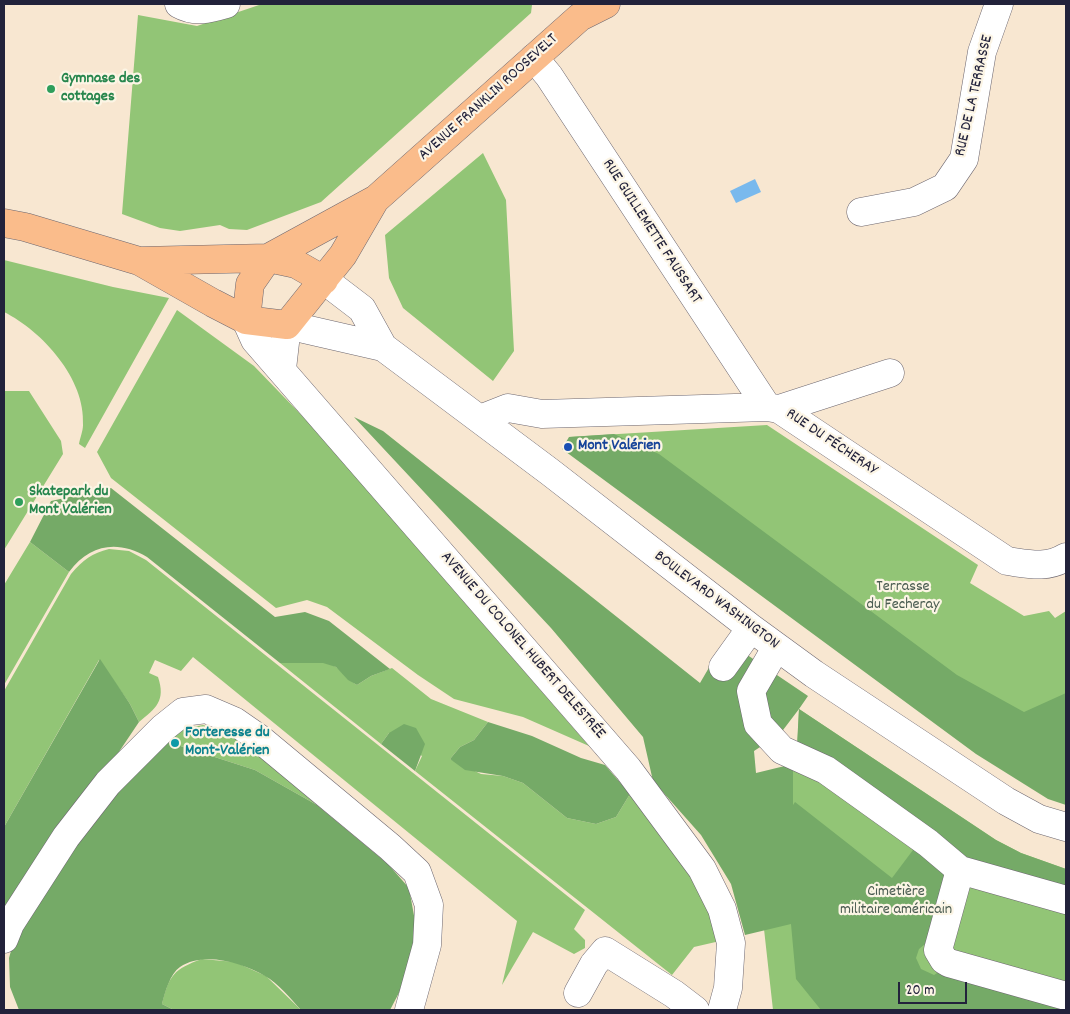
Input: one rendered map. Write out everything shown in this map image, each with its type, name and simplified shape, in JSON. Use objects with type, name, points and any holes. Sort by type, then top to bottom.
[{"type":"main road","name":"AVENUE FRANKLIN ROOSEVELT","points":[[268,258],[376,199],[534,58],[574,10],[606,4]]},
{"type":"main road","name":"AVENUE FRANKLIN ROOSEVELT","points":[[287,325],[343,255],[376,199]]},
{"type":"main road","points":[[4,223],[25,227],[139,261],[246,320],[287,325]]},
{"type":"main road","points":[[246,320],[250,284],[268,258]]},
{"type":"main road","points":[[139,261],[268,258],[296,264],[324,280]]},
{"type":"street","points":[[179,4],[189,9],[204,10],[226,4]]},
{"type":"street","name":"RUE DE LA TERRASSE","points":[[860,212],[914,202],[945,187],[950,180],[964,159],[982,52],[999,4]]},
{"type":"street","name":"RUE GUILLEMETTE FAUSSART","points":[[534,58],[549,76],[773,408]]},
{"type":"street","name":"BOULEVARD WASHINGTON","points":[[324,280],[362,308],[383,347]]},
{"type":"street","name":"AVENUE DU COLONEL HUBERT DELESTRÉE","points":[[246,320],[255,340],[628,770],[702,869],[722,909],[731,942],[728,988],[722,1010]]},
{"type":"street","points":[[282,369],[287,325]]},
{"type":"street","name":"BOULEVARD WASHINGTON","points":[[287,325],[383,347],[480,419],[736,648],[776,648],[1006,801],[1039,818],[1066,827]]},
{"type":"street","points":[[773,408],[890,373]]},
{"type":"street","name":"RUE DU FÉCHERAY","points":[[480,419],[508,408],[542,414],[773,408],[1007,561],[1041,566],[1056,563],[1066,557]]},
{"type":"street","points":[[736,648],[752,691],[758,724],[782,750],[826,770],[928,843],[960,870],[1066,900]]},
{"type":"street","points":[[752,691],[776,648]]},
{"type":"street","points":[[4,939],[66,837],[108,783],[163,728],[183,712],[206,709],[234,721],[260,739],[390,847],[416,872],[429,905],[427,944],[407,1008]]},
{"type":"street","points":[[960,870],[939,942],[938,950],[944,960],[1066,996]]},
{"type":"street","points":[[578,994],[594,964],[605,952],[674,994],[695,1010]]},
{"type":"green space","points":[[262,4],[532,5],[531,13],[321,202],[247,230],[229,229],[220,225],[180,231],[160,228],[122,214],[138,15],[197,26]]},
{"type":"green space","points":[[483,153],[506,200],[514,351],[493,381],[403,308],[389,278],[385,235]]},
{"type":"green space","points":[[4,260],[113,287],[169,298],[85,448],[79,444],[83,427],[82,408],[69,374],[59,358],[33,331],[4,312]]},
{"type":"green space","points":[[177,310],[254,366],[311,425],[589,746],[523,717],[454,699],[418,675],[327,607],[307,600],[276,608],[111,478],[97,452]]},
{"type":"green space","name":"Skatepark du Mont Valérien","points":[[4,391],[29,391],[61,441],[63,454],[4,550]]},
{"type":"green space","points":[[354,417],[383,431],[700,683],[721,647],[737,648],[808,696],[780,734],[754,751],[756,773],[793,764],[793,805],[795,802],[892,878],[916,846],[947,871],[925,944],[919,949],[916,958],[921,969],[934,975],[942,970],[1066,1001],[1066,1010],[821,1010],[796,979],[791,924],[745,935],[731,884],[701,835],[653,781],[643,737],[551,628]]},
{"type":"green space","name":"Terrasse du Fecheray","points":[[767,425],[978,565],[970,583],[1024,616],[1049,611],[1055,618],[1066,611],[1066,782],[569,437]]},
{"type":"green space","points":[[614,434],[659,454],[957,675],[1024,712],[1066,693],[1066,805],[1048,799],[976,754],[562,449],[569,437]]},
{"type":"green space","points":[[111,488],[275,617],[305,612],[329,621],[390,669],[371,676],[357,685],[348,680],[336,667],[323,663],[280,663],[147,557],[126,548],[105,548],[95,550],[86,555],[69,572],[30,542],[51,501]]},
{"type":"green space","points":[[30,542],[69,572],[4,685],[4,585]]},
{"type":"green space","points":[[109,549],[129,551],[146,560],[585,910],[574,929],[585,940],[585,948],[574,954],[533,932],[502,985],[517,921],[193,657],[181,671],[155,660],[149,673],[158,677],[161,692],[160,698],[155,708],[139,722],[130,704],[99,660],[4,827],[4,691],[71,574],[88,558]]},
{"type":"green space","points":[[100,659],[130,704],[139,722],[4,923],[4,827]]},
{"type":"green space","points":[[316,662],[330,664],[357,685],[371,676],[392,668],[431,699],[488,722],[474,740],[460,747],[450,759],[481,774],[503,776],[523,783],[567,818],[596,824],[616,817],[630,794],[687,866],[706,901],[720,941],[694,947],[672,975],[415,771],[422,756],[389,733],[381,744],[280,663]]},
{"type":"green space","name":"Cimetière militaire américain","points":[[799,709],[996,840],[1021,853],[1066,869],[1066,1010],[773,1010],[764,929],[791,923],[793,764],[797,755]]},
{"type":"green space","points":[[799,709],[996,840],[1021,853],[1066,869],[1066,895],[962,865],[797,745]]},
{"type":"green space","points":[[488,722],[532,736],[581,758],[605,765],[630,794],[616,817],[596,824],[567,818],[523,783],[503,776],[465,770],[450,759],[460,747],[474,740]]},
{"type":"green space","points":[[404,724],[416,728],[425,744],[415,771],[381,744],[389,733]]},
{"type":"green space","points":[[203,725],[221,730],[252,747],[278,768],[317,805],[255,770],[168,742],[183,729]]},
{"type":"green space","points":[[168,742],[255,770],[317,805],[388,864],[409,888],[415,921],[412,953],[401,989],[390,1010],[301,1010],[279,987],[265,976],[235,963],[212,959],[190,962],[180,967],[173,974],[162,1004],[174,1010],[19,1010],[10,987],[9,958],[16,933],[74,841],[126,779]]},
{"type":"green space","points":[[202,959],[235,962],[266,976],[301,1010],[174,1010],[162,1004],[167,986],[174,974],[185,966]]},
{"type":"water","points":[[755,179],[761,192],[736,203],[730,191]]},
{"type":"place","name":"Gymnase des cottages","points":[[51,89]]},
{"type":"place","name":"Mont Valérien","points":[[568,447]]},
{"type":"place","name":"Skatepark du Mont Valérien","points":[[19,502]]},
{"type":"place","name":"Forteresse du Mont-Valérien","points":[[175,743]]}]
